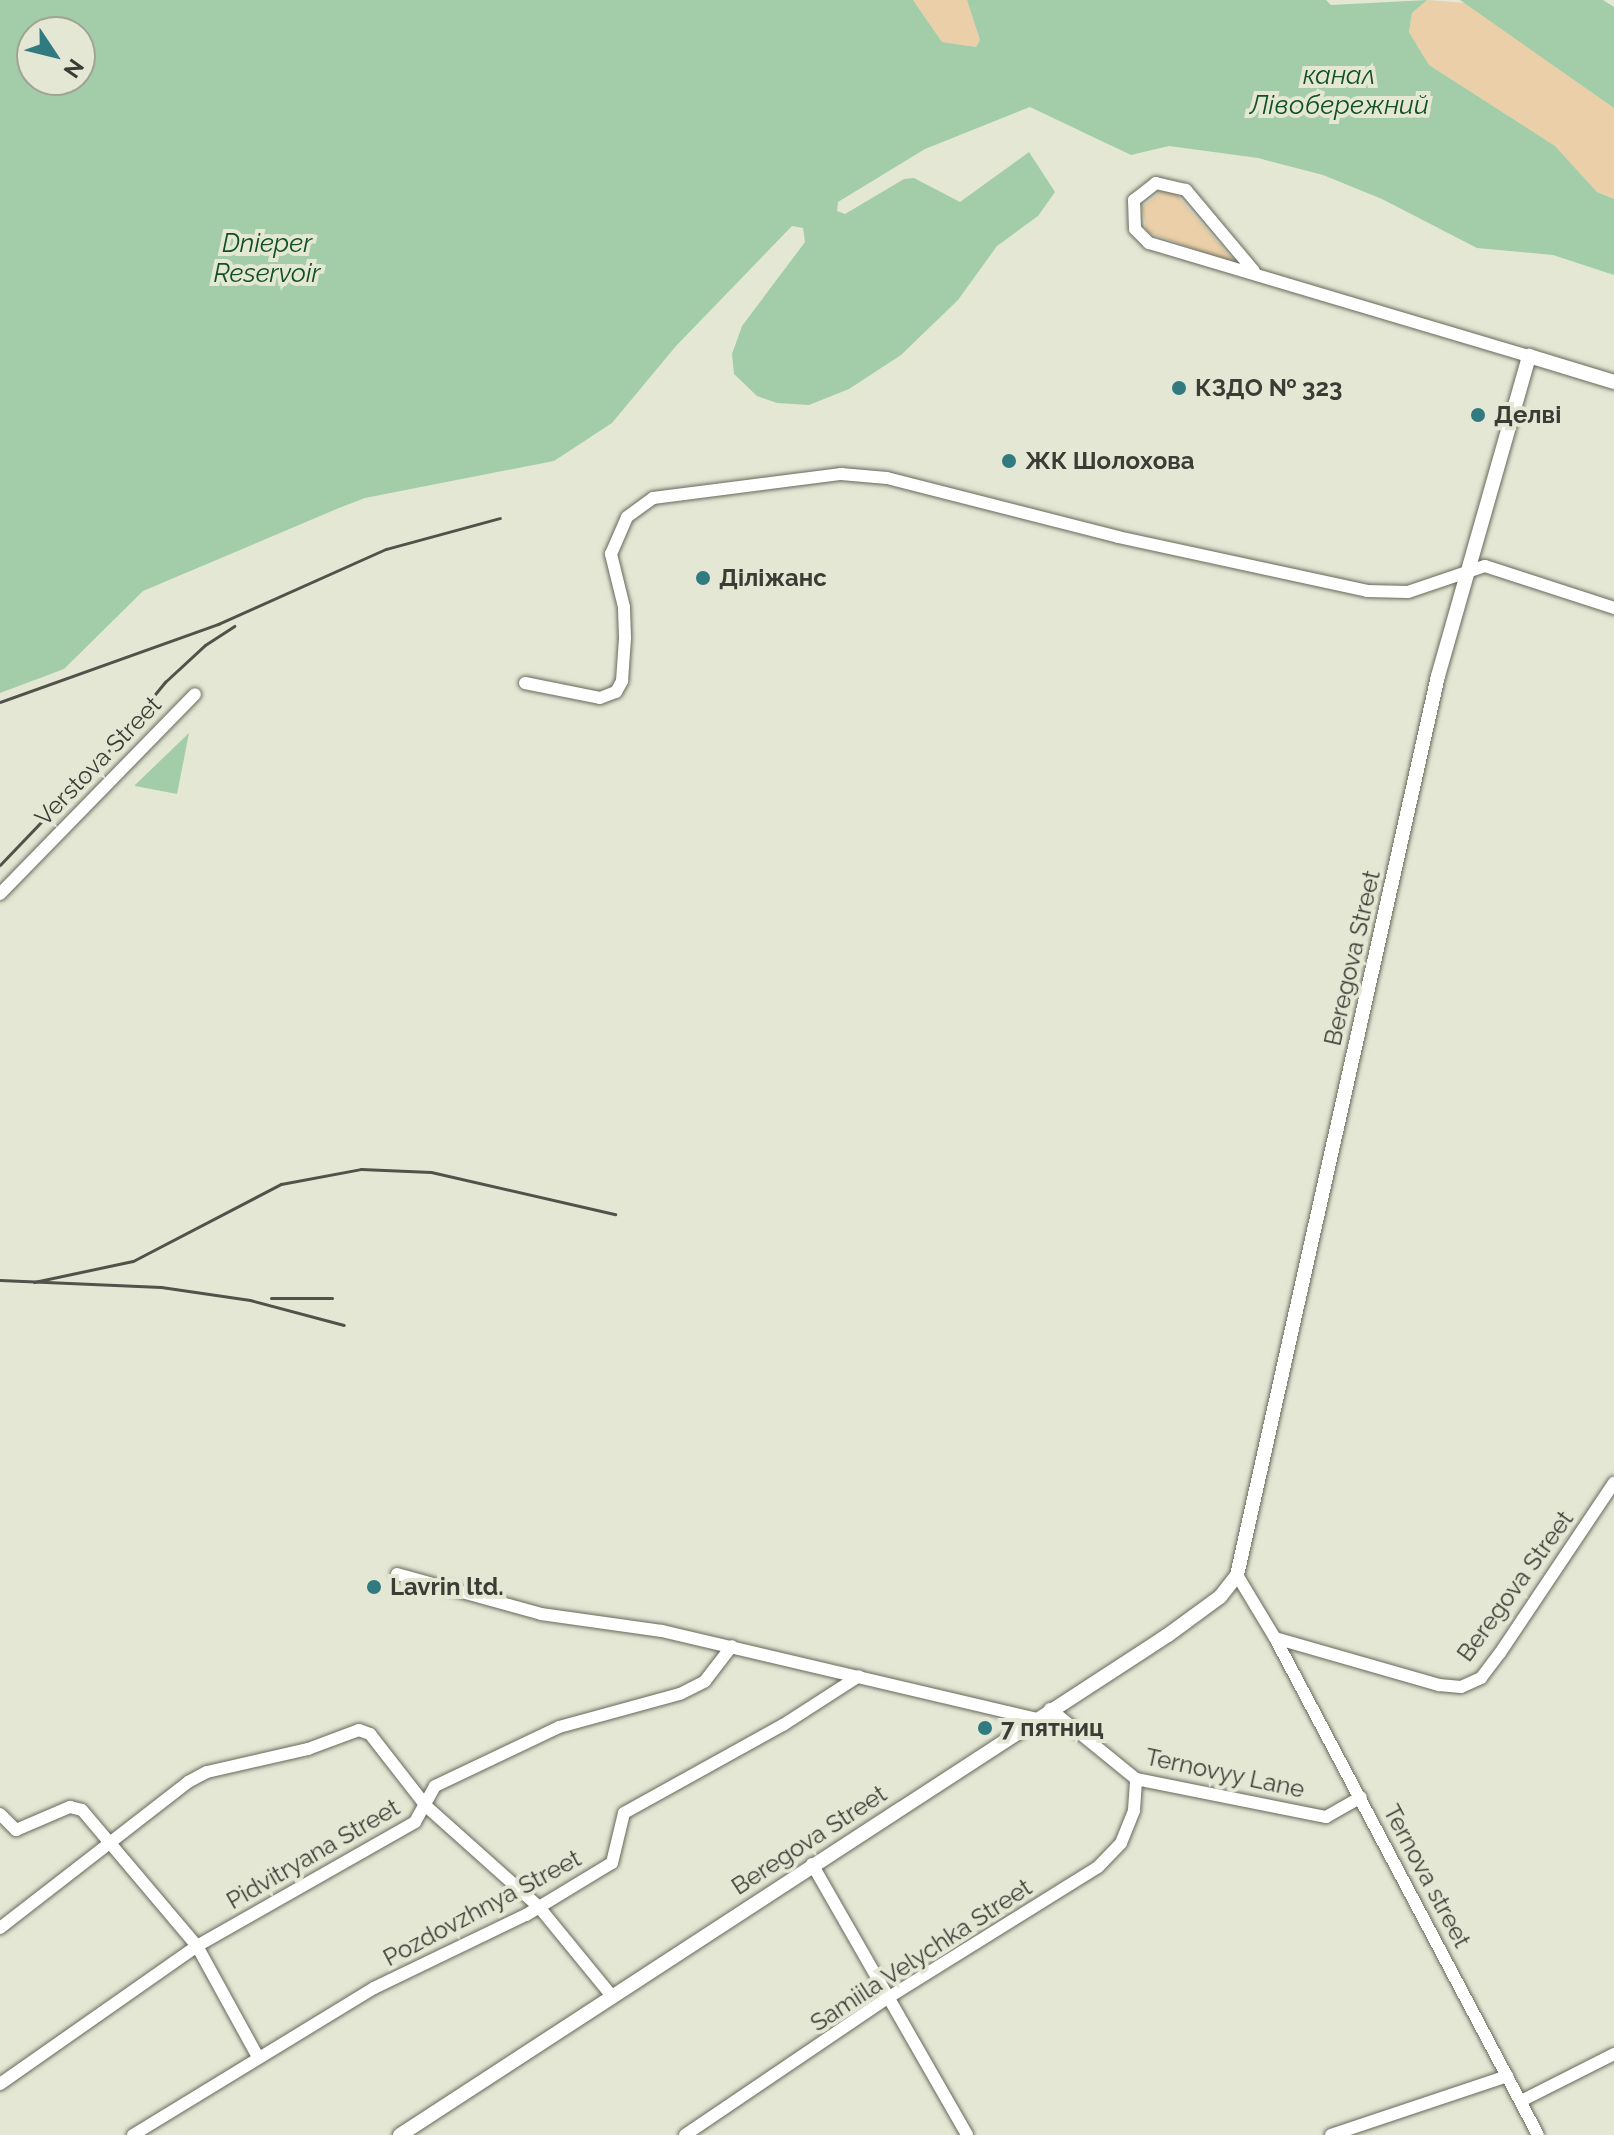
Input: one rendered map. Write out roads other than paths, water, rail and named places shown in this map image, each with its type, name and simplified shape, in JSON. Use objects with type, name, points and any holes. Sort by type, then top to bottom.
[{"type":"street","points":[[1254,271],[1186,190],[1156,183],[1139,192],[1132,219],[1149,243],[1254,271],[1614,382]]},
{"type":"street","name":"Beregova Street","points":[[400,2135],[1199,1614],[1237,1575],[1464,571],[1529,356]]},
{"type":"street","points":[[525,683],[600,698],[616,692],[622,681],[624,607],[611,554],[627,517],[653,498],[682,491],[841,474],[887,478],[1118,537],[1367,591],[1408,592],[1485,566],[1614,608]]},
{"type":"street","name":"Verstova Street","points":[[0,894],[195,694]]},
{"type":"street","name":"Beregova Street","points":[[1275,1638],[1439,1685],[1461,1687],[1481,1678],[1614,1483]]},
{"type":"street","points":[[397,1574],[541,1614],[732,1646],[1036,1719]]},
{"type":"street","points":[[1237,1575],[1275,1638]]},
{"type":"street","name":"Ternova street","points":[[1275,1638],[1538,2135]]},
{"type":"street","name":"Pidvitryana Street","points":[[0,2084],[197,1946],[415,1822],[435,1786],[522,1741],[680,1694],[705,1681],[732,1646]]},
{"type":"street","name":"Pozdovzhnya Street","points":[[133,2135],[374,1988],[539,1907],[616,1859],[624,1813],[783,1725],[859,1676]]},
{"type":"street","name":"Ternovyy Lane","points":[[1050,1709],[1136,1779],[1326,1817],[1361,1797]]},
{"type":"street","points":[[0,1928],[207,1772],[308,1749],[350,1731],[365,1731],[426,1806],[539,1907],[611,1995]]},
{"type":"street","name":"Samiila Velychka Street","points":[[685,2135],[886,1999],[1098,1867],[1121,1843],[1134,1810],[1136,1779]]},
{"type":"street","points":[[0,1814],[11,1828],[22,1830],[77,1807],[113,1843],[197,1946],[258,2057]]},
{"type":"street","points":[[812,1864],[848,1919],[886,1999],[967,2135]]},
{"type":"street","points":[[1521,2101],[1614,2054]]},
{"type":"street","points":[[1331,2135],[1507,2076]]},
{"type":"water","name":"Dnieper Reservoir","points":[[0,0],[913,0],[942,42],[976,47],[980,40],[967,0],[1326,0],[1331,5],[1427,0],[1412,13],[1409,32],[1429,65],[1555,146],[1597,192],[1614,199],[1614,275],[1553,255],[1477,248],[1382,199],[1323,175],[1258,158],[1169,146],[1131,155],[1030,107],[925,149],[838,202],[837,211],[845,214],[904,179],[914,178],[960,202],[1029,152],[1055,192],[1038,216],[997,246],[958,300],[901,355],[849,389],[809,405],[777,403],[757,396],[734,374],[732,354],[742,326],[805,242],[803,228],[792,226],[676,346],[612,423],[554,461],[365,498],[143,591],[64,669],[0,693]]},
{"type":"water","name":"канал Лівобережний","points":[[1460,0],[1603,0],[1614,7],[1614,108]]},
{"type":"water","points":[[189,733],[177,794],[135,786],[135,785]]},
{"type":"railway","points":[[0,702],[218,624],[386,549],[500,518]]},
{"type":"railway","points":[[0,865],[107,753],[165,682],[205,645],[234,626]]},
{"type":"railway","points":[[34,1282],[133,1261],[281,1184],[361,1169],[431,1172],[615,1214]]},
{"type":"railway","points":[[0,1280],[161,1287],[250,1300],[344,1325]]},
{"type":"railway","points":[[271,1298],[332,1298]]},
{"type":"place","name":"КЗДО № 323","points":[[1179,388]]},
{"type":"place","name":"Делві","points":[[1478,415]]},
{"type":"place","name":"ЖК Шолохова","points":[[1009,461]]},
{"type":"place","name":"Діліжанс","points":[[703,578]]},
{"type":"place","name":"Lavrin ltd.","points":[[374,1587]]},
{"type":"place","name":"7 пятниц","points":[[985,1728]]}]
